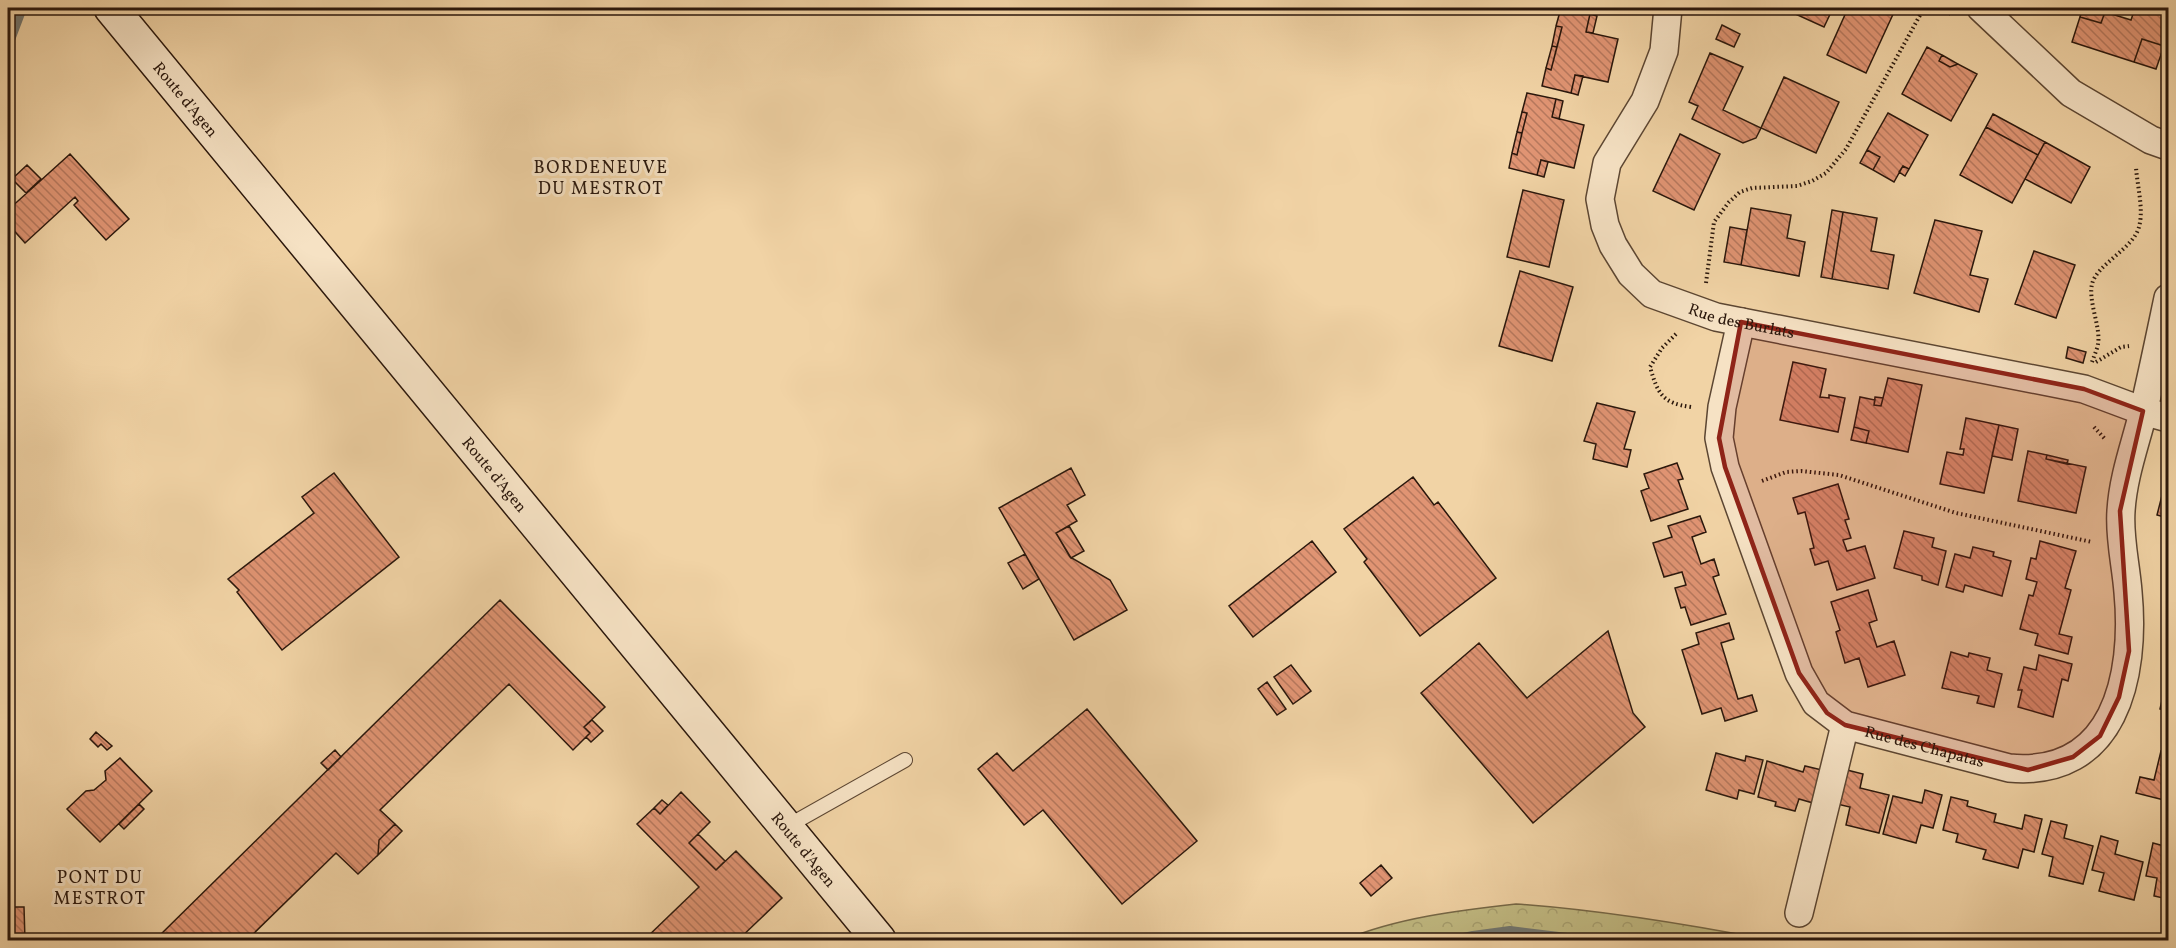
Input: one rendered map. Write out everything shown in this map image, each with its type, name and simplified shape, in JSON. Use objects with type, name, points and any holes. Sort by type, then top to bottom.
[{"type":"main road","name":"Route d'Agen","points":[[111,8],[879,940]]},
{"type":"street","name":"Rue des Burlats","points":[[1668,8],[1664,51],[1645,101],[1607,163],[1600,199],[1605,225],[1613,245],[1631,274],[1652,294],[1716,317],[2084,390],[2156,415]]},
{"type":"street","points":[[1981,8],[2071,93],[2160,143]]},
{"type":"street","name":"Rue des Chapatas","points":[[1742,322],[1722,406],[1719,438],[1725,467],[1799,673],[1816,703],[1845,725],[2009,768],[2028,770],[2050,766],[2073,757],[2100,736],[2119,697],[2129,651],[2129,594],[2120,511],[2125,481],[2156,415],[2158,346],[2169,298]]},
{"type":"street","points":[[1798,913],[1845,725]]},
{"type":"lane","points":[[786,827],[905,760]]},
{"type":"path","points":[[1722,406],[1690,407],[1670,403],[1656,389],[1650,367],[1662,348],[1678,332],[1690,286],[1705,290],[1714,222],[1740,192],[1752,188],[1797,186],[1826,173],[1846,148],[1924,8]]},
{"type":"path","points":[[2158,346],[2121,347],[2091,365],[2098,342],[2092,283],[2103,268],[2129,244],[2139,227],[2140,206],[2136,165],[2160,143]]},
{"type":"path","points":[[2084,390],[2082,408],[2105,439],[2106,448]]},
{"type":"path","points":[[1758,482],[1786,472],[1814,471],[1839,475],[1956,513],[2097,543]]},
{"type":"highlighted area","points":[[1741,322],[2084,389],[2143,411],[2120,511],[2129,651],[2119,697],[2100,736],[2073,757],[2028,770],[1845,725],[1827,713],[1799,673],[1725,467],[1719,438]]},
{"type":"green space","points":[[1516,904],[1643,918],[1769,940],[1344,940],[1364,932],[1407,921],[1451,912]]},
{"type":"building","points":[[1561,8],[1590,14],[1586,32],[1618,39],[1608,82],[1575,75],[1571,93],[1542,86],[1546,68],[1551,70],[1562,27],[1556,26]]},
{"type":"building","points":[[1788,8],[1833,8],[1824,27],[1791,12],[1793,10]]},
{"type":"building","points":[[1848,8],[1895,10],[1866,73],[1827,55]]},
{"type":"building","points":[[2083,8],[2105,12],[2101,23],[2080,17]]},
{"type":"building","points":[[2135,8],[2168,16],[2168,30],[2164,46],[2142,39],[2134,62],[2072,42],[2080,17],[2101,23],[2105,12],[2131,20]]},
{"type":"building","points":[[1590,14],[1597,16],[1593,33],[1586,32]]},
{"type":"building","points":[[1722,25],[1740,34],[1734,47],[1716,39]]},
{"type":"building","points":[[1556,26],[1562,27],[1557,47],[1552,46]]},
{"type":"building","points":[[2142,39],[2164,46],[2156,69],[2134,62]]},
{"type":"building","points":[[1552,46],[1557,47],[1551,70],[1546,68]]},
{"type":"building","points":[[1927,47],[1942,55],[1939,61],[1950,67],[1958,64],[1977,74],[1951,121],[1902,94]]},
{"type":"building","points":[[1710,53],[1743,67],[1723,110],[1761,128],[1756,138],[1743,143],[1692,119],[1698,106],[1689,102]]},
{"type":"building","points":[[1942,55],[1958,64],[1950,67],[1939,61]]},
{"type":"building","points":[[1575,75],[1583,76],[1578,95],[1571,93]]},
{"type":"building","points":[[1784,77],[1839,102],[1816,153],[1761,128]]},
{"type":"building","points":[[1527,93],[1556,99],[1552,117],[1584,125],[1574,168],[1541,160],[1537,175],[1509,168],[1512,153],[1517,155],[1527,113],[1522,112]]},
{"type":"building","points":[[1556,99],[1563,101],[1559,119],[1552,117]]},
{"type":"building","points":[[1522,112],[1527,113],[1522,133],[1517,132]]},
{"type":"building","points":[[1888,113],[1928,135],[1909,169],[1903,166],[1894,182],[1873,170],[1880,157],[1867,150]]},
{"type":"building","points":[[1993,114],[2045,142],[2038,155],[1986,127]]},
{"type":"building","points":[[1986,127],[2038,155],[2012,203],[1960,175]]},
{"type":"building","points":[[1517,132],[1522,133],[1517,155],[1512,153]]},
{"type":"building","points":[[1680,134],[1720,154],[1694,210],[1653,191]]},
{"type":"building","points":[[2045,142],[2090,167],[2071,203],[2025,179]]},
{"type":"building","points":[[1867,150],[1880,157],[1873,170],[1860,163]]},
{"type":"building","points":[[70,154],[129,219],[106,240],[74,205],[78,201],[75,197],[25,243],[8,224],[8,210]]},
{"type":"building","points":[[1541,160],[1548,162],[1544,177],[1537,175]]},
{"type":"building","points":[[27,165],[41,179],[26,193],[12,179]]},
{"type":"building","points":[[1903,166],[1909,169],[1905,176],[1899,172]]},
{"type":"building","points":[[1523,190],[1564,200],[1549,267],[1507,257]]},
{"type":"building","points":[[1751,208],[1791,215],[1787,238],[1805,242],[1799,276],[1741,265]]},
{"type":"building","points":[[1832,210],[1843,212],[1832,279],[1821,277]]},
{"type":"building","points":[[1843,212],[1877,218],[1871,251],[1894,255],[1888,289],[1832,279]]},
{"type":"building","points":[[1935,220],[1982,231],[1970,275],[1988,279],[1979,312],[1914,293]]},
{"type":"building","points":[[1730,227],[1747,230],[1741,265],[1724,262]]},
{"type":"building","points":[[2034,251],[2075,265],[2056,318],[2015,304]]},
{"type":"building","points":[[1520,271],[1573,287],[1552,361],[1499,346]]},
{"type":"building","points":[[2068,347],[2086,352],[2083,363],[2066,358]]},
{"type":"building","points":[[1793,362],[1826,369],[1820,397],[1829,398],[1829,395],[1845,398],[1838,432],[1780,420]]},
{"type":"building","points":[[1888,378],[1922,385],[1908,452],[1866,443],[1869,431],[1854,427],[1860,397],[1875,400],[1874,405],[1881,406]]},
{"type":"building","points":[[1875,397],[1883,398],[1881,406],[1874,405]]},
{"type":"building","points":[[1597,403],[1635,412],[1624,449],[1631,450],[1627,467],[1593,459],[1596,444],[1584,441]]},
{"type":"building","points":[[1966,418],[1999,425],[1984,493],[1940,484],[1947,452],[1963,455],[1964,449],[1960,449]]},
{"type":"building","points":[[1999,425],[2018,429],[2012,460],[1992,456]]},
{"type":"building","points":[[1854,427],[1869,431],[1866,443],[1851,440]]},
{"type":"building","points":[[2028,451],[2047,455],[2046,459],[2086,467],[2076,513],[2018,501]]},
{"type":"building","points":[[2047,455],[2068,460],[2067,464],[2046,459]]},
{"type":"building","points":[[1677,463],[1683,479],[1678,480],[1688,509],[1651,521],[1641,491],[1649,488],[1644,474]]},
{"type":"building","points":[[1071,468],[1085,495],[1067,505],[1077,521],[1056,533],[1070,557],[1110,580],[1127,610],[1074,640],[999,508]]},
{"type":"building","points":[[2168,472],[2168,518],[2157,515]]},
{"type":"building","points":[[334,473],[399,557],[282,650],[237,592],[239,590],[228,579],[314,513],[302,497]]},
{"type":"building","points":[[1413,477],[1434,505],[1438,502],[1496,578],[1420,636],[1364,562],[1367,559],[1344,529]]},
{"type":"building","points":[[1838,484],[1849,519],[1845,520],[1851,538],[1843,540],[1847,551],[1865,546],[1875,578],[1837,590],[1828,561],[1815,565],[1810,549],[1814,548],[1805,512],[1798,514],[1793,498]]},
{"type":"building","points":[[1700,516],[1706,532],[1692,537],[1701,564],[1714,559],[1719,575],[1713,577],[1726,614],[1691,625],[1685,607],[1681,608],[1675,588],[1686,585],[1682,572],[1664,577],[1653,543],[1672,537],[1668,526]]},
{"type":"building","points":[[1069,526],[1084,551],[1071,558],[1056,533]]},
{"type":"building","points":[[1904,531],[1934,538],[1932,547],[1946,551],[1938,585],[1922,580],[1922,576],[1894,568]]},
{"type":"building","points":[[1312,541],[1336,572],[1253,637],[1229,606]]},
{"type":"building","points":[[2040,541],[2076,551],[2065,588],[2071,590],[2059,634],[2072,637],[2068,654],[2035,645],[2038,634],[2020,629],[2029,595],[2033,596],[2037,582],[2026,579],[2031,558],[2036,559]]},
{"type":"building","points":[[1973,547],[1994,552],[1993,556],[2011,561],[2002,596],[1965,585],[1963,592],[1946,587],[1955,554],[1970,558]]},
{"type":"building","points":[[1025,554],[1039,579],[1023,589],[1008,563]]},
{"type":"building","points":[[2168,557],[2168,583],[2162,581]]},
{"type":"building","points":[[1868,590],[1877,620],[1869,623],[1877,647],[1894,641],[1905,675],[1868,687],[1859,658],[1845,663],[1836,632],[1840,630],[1831,602]]},
{"type":"building","points":[[500,600],[605,707],[584,727],[590,733],[573,750],[509,684],[380,810],[395,824],[379,840],[378,855],[358,874],[336,853],[247,940],[155,940]]},
{"type":"building","points":[[1729,623],[1734,639],[1721,643],[1738,699],[1752,695],[1757,711],[1725,721],[1721,708],[1702,714],[1682,650],[1699,644],[1696,633]]},
{"type":"building","points":[[1608,631],[1633,713],[1645,727],[1533,823],[1421,693],[1479,643],[1527,698]]},
{"type":"building","points":[[1951,652],[1968,657],[1969,653],[1990,658],[1987,670],[2002,674],[1994,707],[1977,703],[1979,696],[1942,688]]},
{"type":"building","points":[[2039,655],[2072,664],[2068,681],[2062,679],[2053,717],[2018,707],[2022,690],[2018,690],[2024,667],[2036,670]]},
{"type":"building","points":[[1291,665],[1311,691],[1293,704],[1274,677]]},
{"type":"building","points":[[1267,682],[1286,709],[1277,715],[1258,689]]},
{"type":"building","points":[[2164,692],[2168,693],[2168,711],[2160,709]]},
{"type":"building","points":[[1087,709],[1197,841],[1122,904],[1043,810],[1024,825],[978,769],[997,753],[1013,771]]},
{"type":"building","points":[[592,720],[603,731],[591,742],[586,737],[590,733],[584,727]]},
{"type":"building","points":[[96,732],[112,746],[107,750],[101,744],[98,747],[90,739]]},
{"type":"building","points":[[335,750],[341,757],[328,770],[321,763]]},
{"type":"building","points":[[2161,751],[2168,753],[2168,801],[2136,793],[2140,777],[2154,780]]},
{"type":"building","points":[[1716,753],[1745,761],[1746,756],[1763,760],[1754,794],[1739,790],[1737,799],[1706,790]]},
{"type":"building","points":[[120,758],[152,791],[100,842],[67,809],[86,791],[94,790],[106,780],[105,771]]},
{"type":"building","points":[[1767,761],[1803,772],[1805,766],[1822,770],[1813,803],[1799,799],[1795,811],[1775,806],[1776,802],[1758,797]]},
{"type":"building","points":[[1847,770],[1863,774],[1860,788],[1889,795],[1879,833],[1846,825],[1850,807],[1837,804]]},
{"type":"building","points":[[1925,790],[1942,795],[1933,828],[1921,825],[1916,843],[1883,834],[1893,796],[1922,803]]},
{"type":"building","points":[[681,792],[710,822],[689,843],[716,870],[736,851],[782,898],[738,940],[644,940],[699,887],[637,824],[654,808],[660,814]]},
{"type":"building","points":[[1951,797],[1968,801],[1967,806],[1996,814],[1994,822],[2022,829],[2025,815],[2042,819],[2034,852],[2023,849],[2018,868],[1983,859],[1986,850],[1956,842],[1958,834],[1943,830]]},
{"type":"building","points":[[662,800],[668,805],[660,814],[654,808]]},
{"type":"building","points":[[139,804],[144,809],[124,829],[119,824]]},
{"type":"building","points":[[2051,821],[2067,825],[2064,838],[2093,846],[2083,884],[2049,876],[2053,857],[2042,854]]},
{"type":"building","points":[[395,824],[402,831],[378,855],[379,840]]},
{"type":"building","points":[[698,834],[725,861],[716,870],[689,843]]},
{"type":"building","points":[[2101,836],[2118,841],[2115,854],[2143,862],[2134,900],[2099,891],[2104,873],[2092,870]]},
{"type":"building","points":[[2153,843],[2168,847],[2168,899],[2154,896],[2157,878],[2146,876]]},
{"type":"building","points":[[1381,865],[1392,878],[1371,896],[1360,883]]},
{"type":"building","points":[[8,907],[24,907],[25,940],[8,940]]},
{"type":"waterway","points":[[8,45],[22,8]]},
{"type":"waterway","points":[[1455,940],[1510,931],[1583,940]]},
{"type":"district","name":"BORDENEUVE DU MESTROT","points":[[601,177]]},
{"type":"district","name":"PONT DU MESTROT","points":[[100,887]]}]
